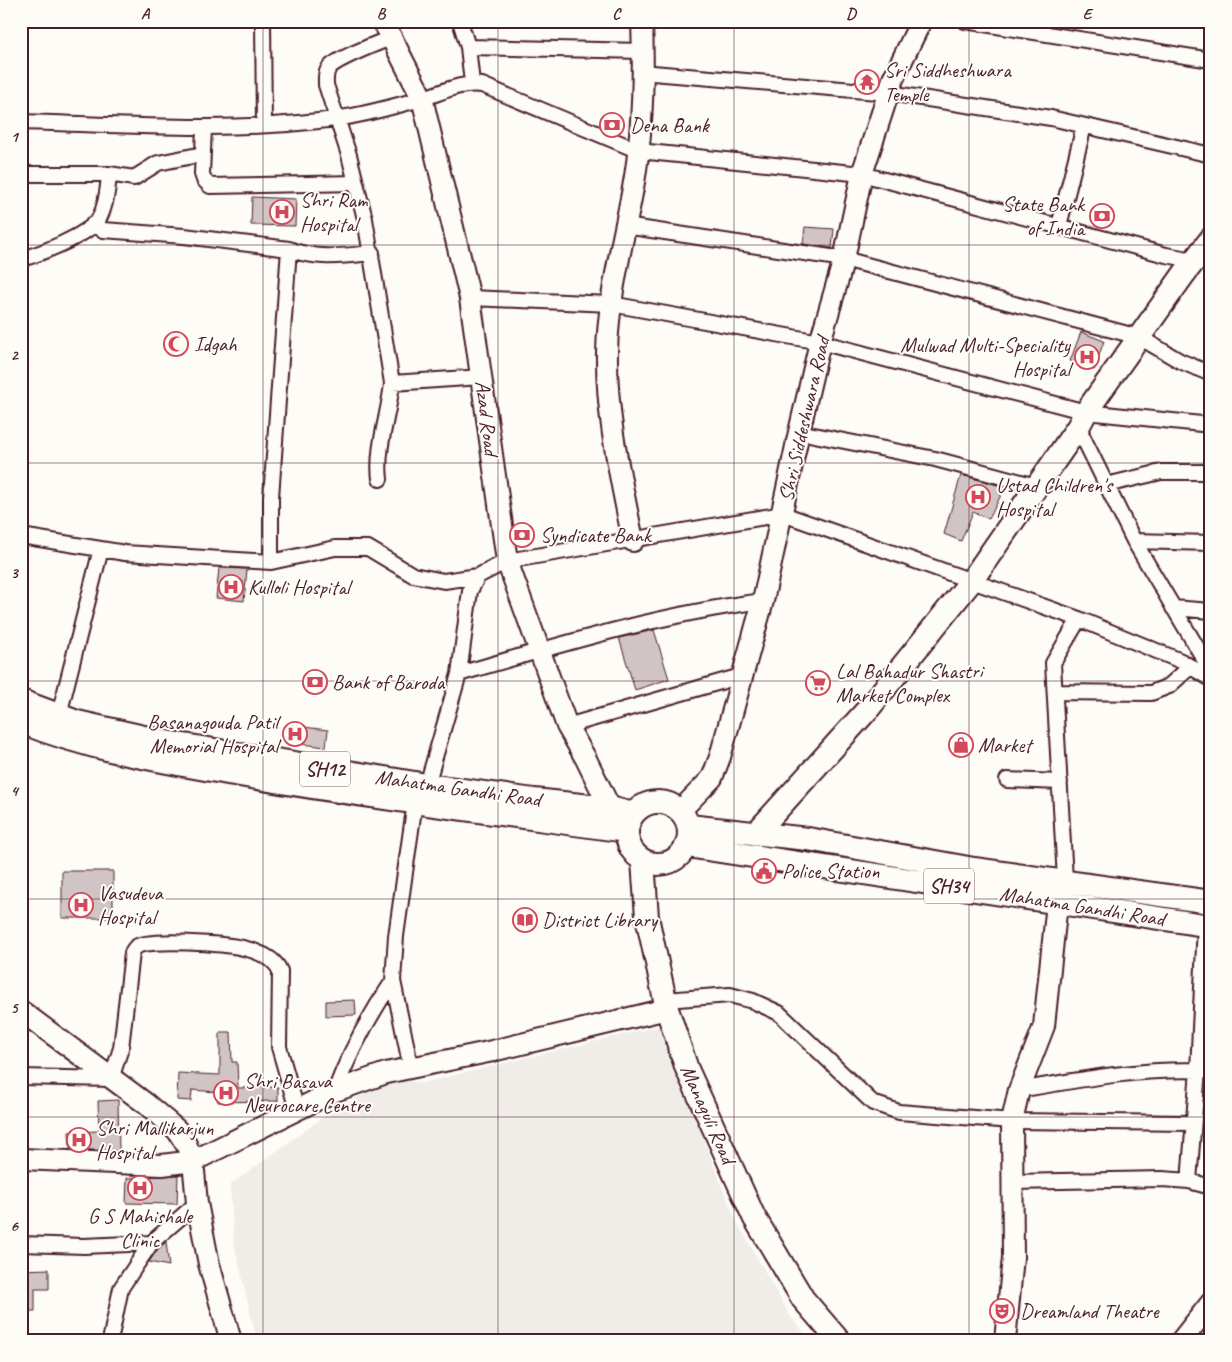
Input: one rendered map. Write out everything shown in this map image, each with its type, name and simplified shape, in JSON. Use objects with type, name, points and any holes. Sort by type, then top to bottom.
[{"type":"main road","points":[[757,832],[868,709],[972,580],[1139,337],[1203,261],[1211,239]]},
{"type":"main road","name":"Mahatma Gandhi Road","points":[[21,701],[77,722],[421,794],[630,822]]},
{"type":"main road","name":"Mahatma Gandhi Road","points":[[21,722],[56,736],[121,754],[324,790],[534,800],[610,808],[630,822]]},
{"type":"main road","name":"SH34","points":[[630,822],[640,808],[656,802],[673,806],[685,828]]},
{"type":"main road","points":[[630,822],[628,843],[634,853],[644,861],[656,865],[668,863],[679,856],[685,828]]},
{"type":"main road","name":"Mahatma Gandhi Road","points":[[685,828],[757,832],[974,869],[1065,880],[1211,902]]},
{"type":"main road","name":"Mahatma Gandhi Road","points":[[685,828],[1057,903],[1208,926]]},
{"type":"main road","name":"Managuli Road","points":[[644,861],[647,917],[666,1005],[687,1069],[754,1217],[803,1299],[839,1341]]},
{"type":"street","points":[[263,21],[264,125]]},
{"type":"street","points":[[460,21],[468,46],[472,83]]},
{"type":"street","points":[[633,541],[612,437],[607,354],[611,304],[639,151],[643,51],[642,21]]},
{"type":"street","name":"Shri Siddeshwara Road","points":[[685,828],[712,778],[720,757],[763,601],[799,432],[820,342],[844,259],[862,174],[893,79],[921,21]]},
{"type":"street","points":[[965,21],[1211,60]]},
{"type":"street","points":[[380,480],[383,434],[392,383],[372,253],[356,183],[326,85],[326,75],[330,67],[388,29]]},
{"type":"street","name":"Azad Road","points":[[388,29],[422,98],[470,298],[507,561],[538,651],[567,726],[586,759],[610,808]]},
{"type":"street","points":[[468,46],[643,51]]},
{"type":"street","points":[[641,72],[889,93],[1084,126],[1211,155]]},
{"type":"street","points":[[21,122],[204,128],[337,119],[422,98],[472,83],[482,85],[639,151],[862,174],[1166,255],[1203,261]]},
{"type":"street","points":[[1059,226],[1084,126]]},
{"type":"street","points":[[204,128],[202,174],[204,180],[210,186],[356,183]]},
{"type":"street","points":[[21,174],[109,174],[134,178],[158,163],[203,154]]},
{"type":"street","points":[[21,259],[38,255],[70,240],[93,224],[97,220],[106,198],[109,174]]},
{"type":"street","points":[[93,224],[104,230],[184,236],[289,249],[305,256],[341,256],[372,253]]},
{"type":"street","points":[[625,226],[844,259],[1139,337],[1180,361],[1211,374]]},
{"type":"street","points":[[272,562],[271,497],[289,249]]},
{"type":"street","points":[[470,298],[611,304],[820,342],[1082,420],[1211,425]]},
{"type":"street","points":[[392,383],[482,377]]},
{"type":"street","points":[[1082,420],[1106,485],[1134,541],[1211,671]]},
{"type":"street","points":[[799,432],[936,459],[1036,486]]},
{"type":"street","points":[[1106,485],[1161,472],[1211,472]]},
{"type":"street","points":[[21,536],[125,552],[272,562],[335,548],[368,548],[414,575],[444,581],[478,576],[507,561],[783,514],[1079,619],[1190,667],[1211,679]]},
{"type":"street","points":[[1134,541],[1211,543]]},
{"type":"street","points":[[59,715],[101,549]]},
{"type":"street","points":[[411,1068],[393,981],[396,936],[421,794],[460,674],[470,591],[478,576]]},
{"type":"street","points":[[460,674],[538,651],[651,622],[723,606],[763,601]]},
{"type":"street","points":[[1173,608],[1211,611]]},
{"type":"street","points":[[1065,880],[1053,663],[1079,619]]},
{"type":"street","points":[[1055,692],[1151,693],[1170,686],[1190,667]]},
{"type":"street","points":[[567,726],[741,676]]},
{"type":"street","points":[[1006,780],[1060,782]]},
{"type":"street","points":[[1005,1341],[1013,1257],[1012,1122],[1019,1090],[1044,1026],[1057,903]]},
{"type":"street","points":[[1189,1181],[1193,1123],[1204,1070],[1208,926]]},
{"type":"street","points":[[111,1078],[122,1048],[129,969],[132,953],[137,946],[149,943],[198,944],[244,948],[268,957],[278,965],[280,972],[279,1048],[296,1110]]},
{"type":"street","points":[[335,1091],[348,1056],[362,1028],[393,981]]},
{"type":"street","points":[[21,1159],[162,1165],[193,1161],[335,1091],[386,1073],[584,1030],[666,1005],[730,995],[753,1001],[778,1013],[873,1103],[885,1109],[899,1112],[1012,1122],[1193,1123]]},
{"type":"street","points":[[21,1011],[177,1130],[193,1161],[197,1203],[210,1264],[231,1341]]},
{"type":"street","points":[[1019,1090],[1082,1079],[1159,1070],[1204,1070]]},
{"type":"street","points":[[21,1077],[111,1078]]},
{"type":"street","points":[[1012,1182],[1162,1180],[1189,1181],[1211,1188]]},
{"type":"street","points":[[110,1341],[121,1288],[150,1243],[197,1203]]},
{"type":"street","points":[[21,1244],[84,1246],[150,1243]]},
{"type":"street","points":[[1181,1341],[1211,1303]]},
{"type":"shaded area","points":[[659,1026],[735,1219],[792,1319],[812,1341],[257,1341],[234,1243],[230,1185],[325,1116],[391,1079],[422,1083]]},
{"type":"building","points":[[252,197],[296,199],[295,226],[251,225]]},
{"type":"building","points":[[805,227],[834,229],[832,248],[803,244]]},
{"type":"building","points":[[1081,332],[1104,341],[1094,370],[1070,361]]},
{"type":"building","points":[[961,475],[1005,487],[989,519],[973,512],[961,541],[944,534]]},
{"type":"building","points":[[219,568],[247,569],[244,601],[216,598]]},
{"type":"building","points":[[654,630],[669,679],[635,690],[619,638]]},
{"type":"building","points":[[287,725],[328,730],[326,747],[285,742]]},
{"type":"building","points":[[62,871],[113,871],[113,918],[62,918]]},
{"type":"building","points":[[355,1000],[356,1015],[326,1016],[326,1001]]},
{"type":"building","points":[[220,1032],[231,1032],[232,1062],[237,1062],[238,1088],[278,1087],[278,1101],[218,1102],[217,1092],[192,1090],[191,1101],[177,1100],[178,1073],[220,1075]]},
{"type":"building","points":[[118,1100],[119,1151],[70,1149],[69,1132],[99,1131],[98,1101]]},
{"type":"building","points":[[178,1175],[177,1204],[126,1203],[127,1178]]},
{"type":"building","points":[[166,1242],[169,1266],[149,1262],[158,1249]]},
{"type":"building","points":[[49,1269],[49,1289],[35,1289],[35,1311],[21,1311],[21,1270]]},
{"type":"place","name":"Sri Siddheshwara Temple","points":[[867,82]]},
{"type":"place","name":"Dena Bank","points":[[612,125]]},
{"type":"place","name":"Shri Ram Hospital","points":[[282,212]]},
{"type":"place","name":"State Bank of India","points":[[1102,216]]},
{"type":"place","name":"Idgah","points":[[176,344]]},
{"type":"place","name":"Mulwad Multi-Speciality Hospital","points":[[1087,357]]},
{"type":"place","name":"Ustad Children's Hospital","points":[[978,497]]},
{"type":"place","name":"Syndicate Bank","points":[[522,535]]},
{"type":"place","name":"Kulloli Hospital","points":[[231,587]]},
{"type":"place","name":"Bank of Baroda","points":[[315,682]]},
{"type":"place","name":"Lal Bahadur Shastri Market Complex","points":[[818,683]]},
{"type":"place","name":"Basanagouda Patil Memorial Hospital","points":[[295,734]]},
{"type":"place","name":"Market","points":[[961,745]]},
{"type":"place","name":"Police Station","points":[[764,871]]},
{"type":"place","name":"Vasudeva Hospital","points":[[81,905]]},
{"type":"place","name":"District Library","points":[[525,920]]},
{"type":"place","name":"Shri Basava Neurocare Centre","points":[[226,1093]]},
{"type":"place","name":"Shri Mallikarjun Hospital","points":[[79,1140]]},
{"type":"place","name":"G S Mahishale Clinic","points":[[140,1188]]},
{"type":"place","name":"Dreamland Theatre","points":[[1002,1311]]}]
